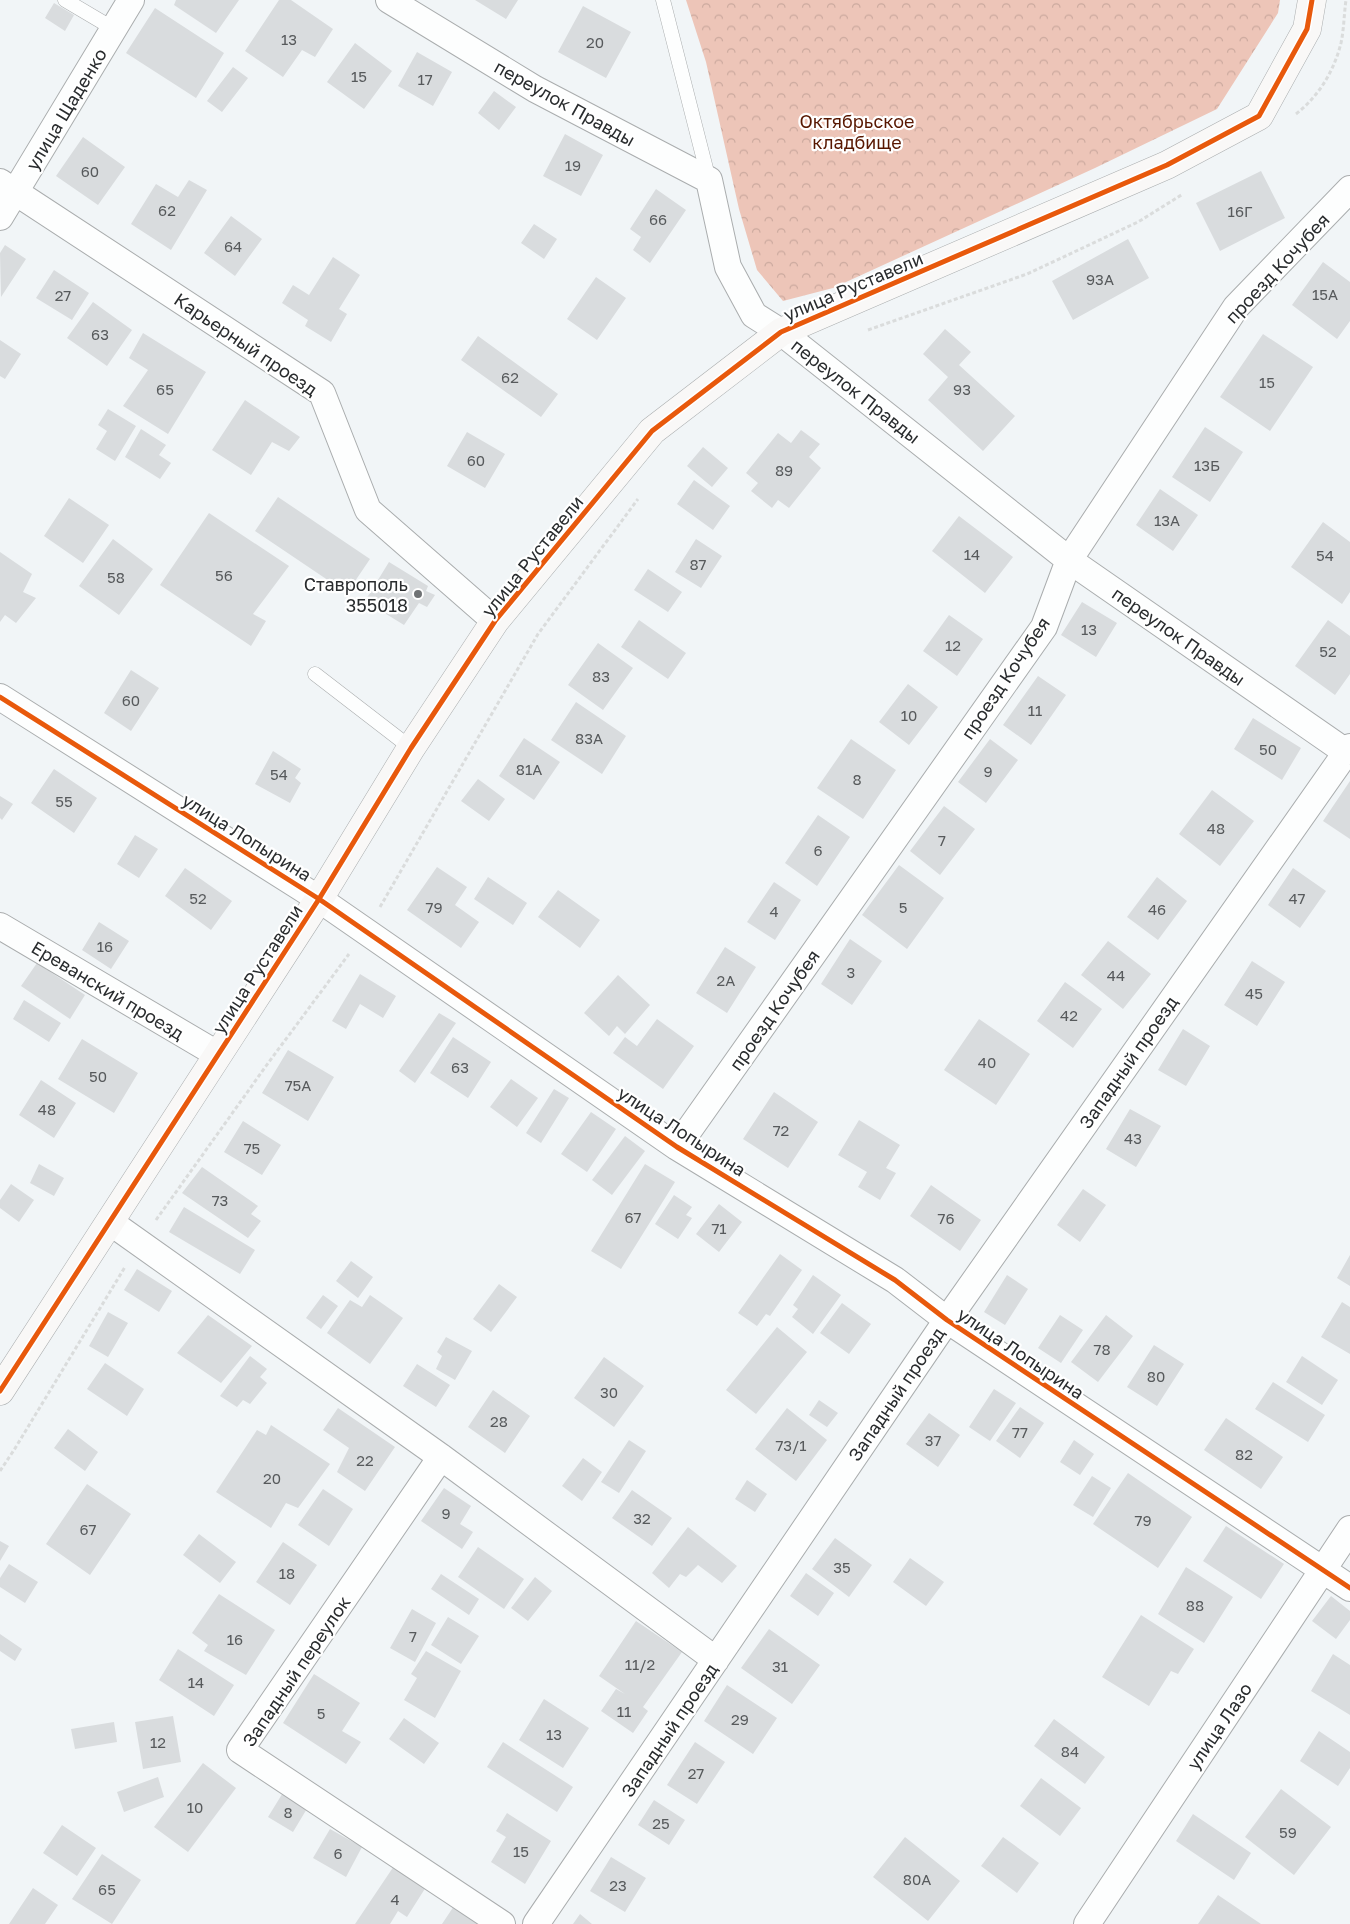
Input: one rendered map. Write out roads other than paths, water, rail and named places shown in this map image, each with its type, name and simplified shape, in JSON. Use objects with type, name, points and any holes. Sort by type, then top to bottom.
[{"type":"street","name":"улица Щаденко","points":[[0,217],[8,187],[114,29],[131,0]]},
{"type":"street","name":"переулок Правды","points":[[389,0],[535,89],[709,180],[728,267],[754,315],[781,332],[1069,560],[1348,750]]},
{"type":"street","name":"улица Руставели","points":[[0,1391],[319,899],[412,748],[495,621],[652,431],[781,332],[1167,165],[1259,116],[1307,29],[1312,0]]},
{"type":"street","name":"Карьерный проезд","points":[[8,187],[322,393],[368,510],[495,621]]},
{"type":"street","name":"проезд Кочубея","points":[[677,1147],[1044,626],[1069,560],[1236,307],[1350,190]]},
{"type":"street","name":"улица Лопырина","points":[[0,697],[319,899],[677,1147],[895,1280],[947,1320],[1350,1588]]},
{"type":"street","name":"Западный проезд","points":[[536,1924],[947,1320],[1348,750]]},
{"type":"street","name":"Ереванский проезд","points":[[0,926],[217,1054]]},
{"type":"street","points":[[110,1222],[441,1457],[716,1660]]},
{"type":"street","name":"Западный переулок","points":[[441,1457],[240,1750],[502,1924]]},
{"type":"street","name":"улица Лазо","points":[[1087,1924],[1350,1528]]},
{"type":"lane","points":[[65,0],[114,29]]},
{"type":"lane","points":[[663,0],[709,180]]},
{"type":"lane","points":[[316,674],[412,748]]},
{"type":"place","name":"Ставрополь 355018","points":[[418,594]]},
{"type":"park label","name":"Октябрьское кладбище","points":[[857,131]]}]
